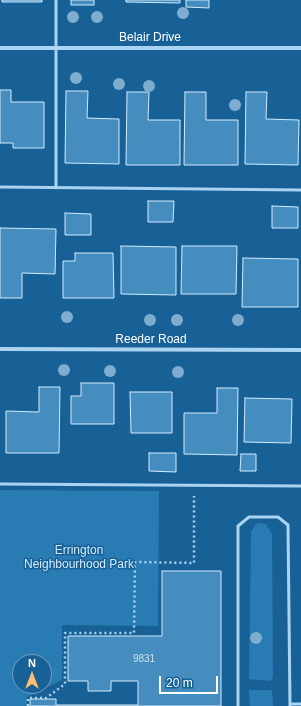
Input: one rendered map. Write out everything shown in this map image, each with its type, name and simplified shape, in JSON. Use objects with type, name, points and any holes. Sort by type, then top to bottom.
[{"type":"street","name":"Belair Drive","points":[[0,48],[301,48]]},
{"type":"street","name":"Reeder Road","points":[[0,349],[301,350]]},
{"type":"lane","points":[[56,0],[56,188]]},
{"type":"lane","points":[[0,187],[301,190]]},
{"type":"lane","points":[[0,484],[301,486]]},
{"type":"lane","points":[[238,706],[238,526],[249,517],[278,517],[288,525],[290,705],[301,704]]},
{"type":"path","points":[[28,706],[28,698],[46,698],[65,684],[65,633],[134,633],[135,562],[194,563],[194,485]]},
{"type":"green space","name":"Errington Neighbourhood Park","points":[[0,490],[159,491],[158,626],[62,625],[62,680],[52,685],[52,654],[12,654],[12,694],[33,694],[27,697],[27,706],[0,706]]},
{"type":"green space","points":[[256,524],[266,524],[272,534],[273,678],[270,681],[249,679],[251,532]]},
{"type":"green space","points":[[249,690],[272,690],[273,706],[250,706]]},
{"type":"building","points":[[2,0],[42,0],[42,2],[2,2]]},
{"type":"building","points":[[71,0],[94,0],[94,5],[71,5]]},
{"type":"building","points":[[126,0],[180,0],[180,3],[126,2]]},
{"type":"building","points":[[186,0],[209,0],[209,8],[186,7]]},
{"type":"building","points":[[0,90],[11,90],[11,102],[44,102],[44,148],[13,148],[13,143],[0,143]]},
{"type":"building","points":[[66,91],[88,91],[87,118],[119,119],[119,164],[65,163]]},
{"type":"building","points":[[127,92],[149,92],[148,120],[180,120],[180,165],[126,165]]},
{"type":"building","points":[[185,92],[206,92],[206,120],[238,120],[238,165],[184,165]]},
{"type":"building","points":[[246,92],[267,92],[266,119],[299,120],[298,165],[245,164]]},
{"type":"building","points":[[148,201],[174,201],[173,222],[148,222]]},
{"type":"building","points":[[272,206],[298,207],[298,228],[272,228]]},
{"type":"building","points":[[65,213],[91,214],[91,235],[65,235]]},
{"type":"building","points":[[0,228],[56,229],[55,274],[22,273],[22,298],[0,298]]},
{"type":"building","points":[[121,246],[176,247],[176,295],[121,294]]},
{"type":"building","points":[[182,246],[237,246],[236,294],[181,294]]},
{"type":"building","points":[[75,253],[113,253],[114,298],[63,298],[63,261],[75,261]]},
{"type":"building","points":[[243,258],[298,259],[298,307],[242,307]]},
{"type":"building","points":[[81,383],[114,383],[114,424],[71,424],[71,396],[81,396]]},
{"type":"building","points":[[39,387],[60,387],[59,453],[6,453],[6,411],[39,412]]},
{"type":"building","points":[[217,388],[238,388],[237,455],[184,454],[184,413],[217,413]]},
{"type":"building","points":[[130,392],[172,392],[172,433],[131,433]]},
{"type":"building","points":[[245,398],[292,399],[291,443],[244,442]]},
{"type":"building","points":[[149,453],[176,453],[176,472],[149,471]]},
{"type":"building","points":[[241,454],[256,454],[256,471],[240,471]]},
{"type":"building","points":[[162,571],[221,571],[221,706],[30,706],[30,699],[56,699],[56,705],[138,705],[138,681],[111,681],[111,691],[88,691],[88,681],[68,681],[68,636],[162,636]]}]
